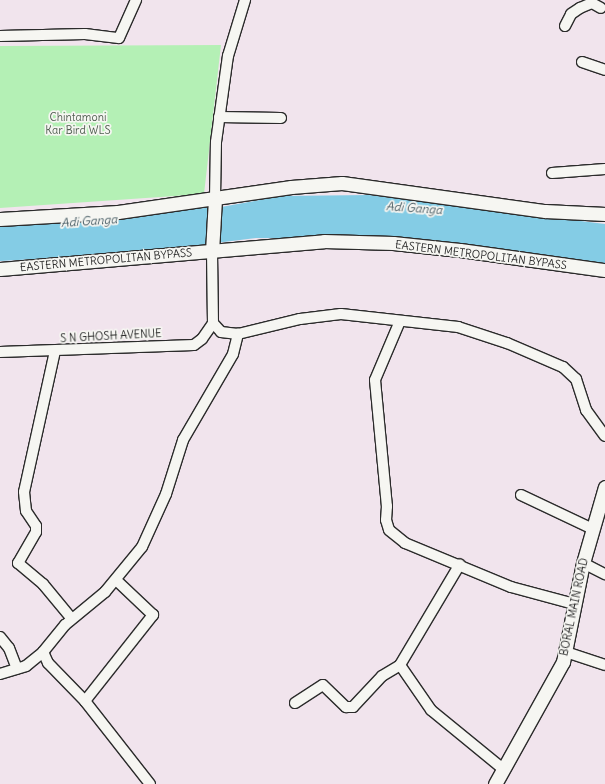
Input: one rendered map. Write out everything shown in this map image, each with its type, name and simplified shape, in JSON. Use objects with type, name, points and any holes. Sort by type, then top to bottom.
[{"type":"main road","points":[[0,219],[118,212],[291,187],[342,183],[545,211],[605,214]]},
{"type":"main road","points":[[212,252],[215,198]]},
{"type":"main road","name":"EASTERN METROPOLITAN BYPASS","points":[[0,269],[324,242],[393,243],[605,270]]},
{"type":"main road","name":"BORAL MAIN ROAD","points":[[495,784],[558,672],[566,652],[583,563],[605,487]]},
{"type":"street","points":[[0,36],[85,34],[119,38],[136,0]]},
{"type":"street","points":[[215,198],[219,117],[228,56],[246,0]]},
{"type":"street","points":[[566,26],[571,14],[580,8],[592,3],[603,9]]},
{"type":"street","points":[[582,62],[605,70]]},
{"type":"street","points":[[219,117],[281,118]]},
{"type":"street","points":[[552,173],[605,169]]},
{"type":"street","points":[[212,252],[213,324],[222,332],[238,334],[328,315],[458,327],[556,362],[576,379],[586,410],[605,436]]},
{"type":"street","points":[[400,321],[375,380],[387,506],[386,520],[389,530],[396,538],[511,587],[574,604]]},
{"type":"street","name":"S N GHOSH AVENUE","points":[[0,352],[55,351],[194,344],[202,340],[213,324]]},
{"type":"street","points":[[0,674],[17,669],[31,662],[43,652],[55,634],[93,603],[116,580],[142,548],[166,494],[183,440],[232,354],[238,334]]},
{"type":"street","points":[[55,351],[24,492],[26,510],[36,526],[36,532],[18,563],[43,584],[72,619]]},
{"type":"street","points":[[521,495],[593,529]]},
{"type":"street","points":[[583,563],[605,574]]},
{"type":"street","points":[[295,703],[323,685],[346,707],[353,707],[382,676],[400,665],[460,564]]},
{"type":"street","points":[[85,701],[153,615],[116,580]]},
{"type":"street","points":[[0,637],[9,648],[17,669]]},
{"type":"street","points":[[43,652],[48,663],[85,701],[150,784]]},
{"type":"street","points":[[566,652],[605,665]]},
{"type":"street","points":[[400,665],[431,710],[503,770]]},
{"type":"green space","name":"Chintamoni Kar Bird WLS","points":[[221,45],[204,194],[0,208],[0,46]]},
{"type":"water","name":"Adi Ganga","points":[[369,195],[605,224],[605,265],[409,239],[256,238],[127,254],[0,261],[0,221],[221,207],[282,196]]}]
